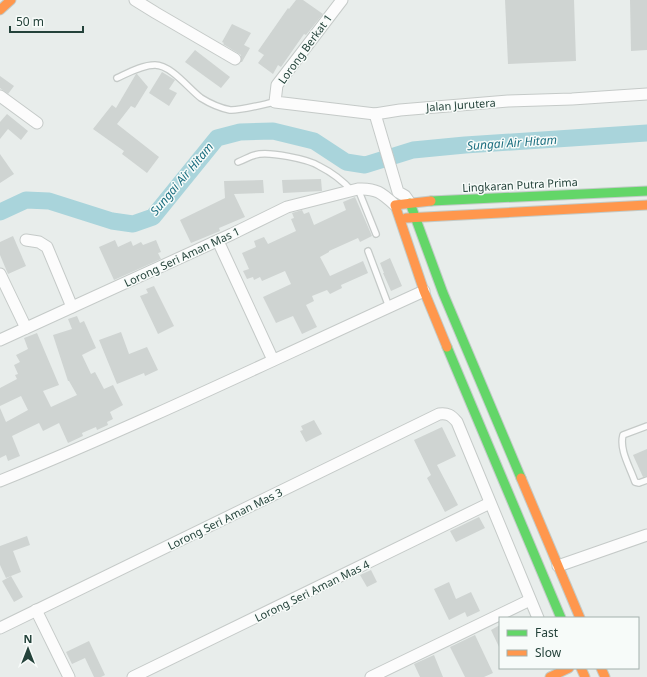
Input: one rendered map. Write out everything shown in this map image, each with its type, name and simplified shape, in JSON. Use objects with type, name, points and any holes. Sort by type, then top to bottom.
[{"type":"main road","points":[[0,10],[11,0]]},
{"type":"main road","name":"Lingkaran Putra Prima","points":[[395,205],[647,191]]},
{"type":"main road","points":[[410,203],[443,293],[580,617]]},
{"type":"main road","points":[[395,205],[424,291],[561,617]]},
{"type":"main road","points":[[399,219],[647,205]]},
{"type":"street","points":[[135,0],[235,59]]},
{"type":"street","name":"Lorong Berkat 1","points":[[275,102],[277,85],[342,0]]},
{"type":"street","name":"Jalan Jurutera","points":[[275,102],[375,114],[400,110],[508,102],[647,94]]},
{"type":"street","points":[[0,96],[37,122]]},
{"type":"street","points":[[375,114],[397,187],[410,203]]},
{"type":"street","points":[[395,205],[394,198],[397,187]]},
{"type":"street","points":[[359,190],[382,193],[395,205]]},
{"type":"street","name":"Lorong Seri Aman Mas 1","points":[[0,340],[218,241],[287,207],[359,190]]},
{"type":"street","points":[[26,240],[39,242],[47,247],[72,307]]},
{"type":"street","points":[[218,241],[273,360]]},
{"type":"street","points":[[0,274],[26,328]]},
{"type":"street","points":[[0,481],[43,464],[143,420],[424,291]]},
{"type":"street","name":"Lorong Seri Aman Mas 3","points":[[0,628],[439,414],[450,415],[457,422],[490,503]]},
{"type":"street","points":[[490,503],[538,617]]},
{"type":"street","name":"Lorong Seri Aman Mas 4","points":[[133,677],[490,503]]},
{"type":"street","points":[[558,566],[647,535]]},
{"type":"street","points":[[371,677],[530,600]]},
{"type":"street","points":[[36,610],[69,677]]},
{"type":"lane","points":[[117,78],[145,67],[153,65],[162,66],[202,98],[231,110],[275,102]]},
{"type":"lane","points":[[238,162],[256,154],[268,153],[286,156],[318,165],[346,185],[359,190],[376,234]]},
{"type":"lane","points":[[368,251],[389,307]]},
{"type":"lane","points":[[647,426],[623,435],[622,441],[623,449],[635,482],[639,483],[647,480]]},
{"type":"building","points":[[296,0],[303,0],[323,14],[306,35],[304,34],[281,67],[278,65],[273,74],[258,63],[264,55],[258,51],[288,8],[289,9]]},
{"type":"building","points":[[505,0],[574,0],[576,61],[508,64]]},
{"type":"building","points":[[630,0],[647,0],[647,50],[631,51]]},
{"type":"building","points":[[232,24],[251,33],[244,45],[250,48],[242,62],[241,55],[222,42]]},
{"type":"building","points":[[195,50],[230,77],[221,88],[185,62]]},
{"type":"building","points":[[162,72],[175,80],[169,89],[177,93],[169,106],[149,93]]},
{"type":"building","points":[[136,74],[148,87],[135,108],[131,106],[117,124],[159,157],[147,173],[122,154],[124,151],[93,129],[112,105],[116,108]]},
{"type":"building","points":[[0,76],[14,86],[8,94],[0,88]]},
{"type":"building","points":[[7,114],[28,131],[21,140],[8,129],[0,139],[0,122]]},
{"type":"building","points":[[0,154],[14,174],[0,183]]},
{"type":"building","points":[[321,179],[322,191],[283,193],[282,180]]},
{"type":"building","points":[[263,180],[264,193],[234,194],[245,217],[219,228],[220,231],[191,243],[180,220],[225,198],[224,181]]},
{"type":"building","points":[[355,197],[372,236],[360,242],[358,238],[329,251],[320,257],[330,276],[363,261],[368,273],[341,285],[342,288],[330,294],[327,290],[312,296],[314,301],[306,305],[317,327],[302,334],[293,316],[276,323],[263,297],[291,284],[285,271],[262,281],[260,277],[254,280],[253,277],[247,279],[243,271],[249,269],[242,253],[256,247],[254,241],[264,237],[268,244],[296,231],[291,219],[294,218],[292,213],[302,210],[304,214],[309,212],[314,225],[346,210],[343,202]]},
{"type":"building","points":[[13,236],[26,266],[8,274],[0,255],[0,242]]},
{"type":"building","points":[[115,240],[118,247],[131,241],[133,246],[141,242],[143,245],[156,240],[161,252],[158,253],[161,259],[114,280],[99,247]]},
{"type":"building","points":[[390,258],[402,286],[391,291],[380,263]]},
{"type":"building","points":[[154,286],[174,326],[158,334],[140,296],[148,293],[146,289]]},
{"type":"building","points":[[77,316],[80,323],[84,321],[96,348],[82,355],[91,374],[95,372],[104,389],[113,385],[123,405],[110,412],[113,419],[107,422],[108,425],[97,430],[96,427],[82,433],[83,436],[68,443],[59,423],[43,431],[39,423],[12,436],[20,456],[8,461],[6,455],[0,458],[0,408],[6,422],[28,410],[21,396],[0,406],[0,388],[17,379],[15,375],[18,374],[14,365],[20,362],[16,355],[28,349],[24,338],[37,333],[59,385],[43,391],[51,407],[77,395],[68,381],[53,335],[72,329],[68,319]]},
{"type":"building","points":[[121,332],[129,354],[147,347],[158,370],[145,376],[144,373],[117,384],[99,340]]},
{"type":"building","points":[[314,420],[322,434],[306,442],[300,431],[303,430],[301,426]]},
{"type":"building","points":[[442,427],[456,456],[437,465],[458,505],[445,512],[427,478],[431,475],[414,440]]},
{"type":"building","points":[[647,449],[647,476],[643,477],[633,455]]},
{"type":"building","points":[[479,517],[485,528],[456,542],[450,531]]},
{"type":"building","points":[[27,536],[30,545],[13,551],[21,572],[6,578],[0,565],[0,546]]},
{"type":"building","points":[[371,570],[377,582],[367,587],[360,575]]},
{"type":"building","points":[[11,576],[23,597],[14,602],[2,581]]},
{"type":"building","points":[[449,582],[456,599],[471,592],[480,611],[467,617],[465,612],[449,620],[434,589]]},
{"type":"building","points":[[499,626],[499,647],[491,630]]},
{"type":"building","points":[[475,635],[493,673],[484,677],[465,677],[450,647]]},
{"type":"building","points":[[89,641],[105,675],[101,677],[94,677],[85,658],[72,664],[66,652]]},
{"type":"building","points":[[434,655],[443,677],[420,677],[414,664]]},
{"type":"waterway","name":"Sungai Air Hitam","points":[[0,212],[26,200],[49,201],[112,221],[133,224],[153,217],[217,138],[240,132],[273,131],[314,141],[346,162],[365,165],[413,150],[465,145],[647,133]]},
{"type":"traffic: fast","points":[[431,201],[647,191]]},
{"type":"traffic: fast","points":[[410,203],[443,293],[521,478]]},
{"type":"traffic: fast","points":[[447,347],[561,617]]},
{"type":"traffic: slow","points":[[0,10],[11,0]]},
{"type":"traffic: slow","points":[[431,201],[395,205],[424,291],[447,347]]},
{"type":"traffic: slow","points":[[406,218],[647,205]]},
{"type":"traffic: slow","points":[[521,478],[580,617]]},
{"type":"traffic: slow","points":[[550,677],[567,669]]},
{"type":"traffic: slow","points":[[581,669],[585,677]]},
{"type":"traffic: slow","points":[[601,669],[605,677]]}]
